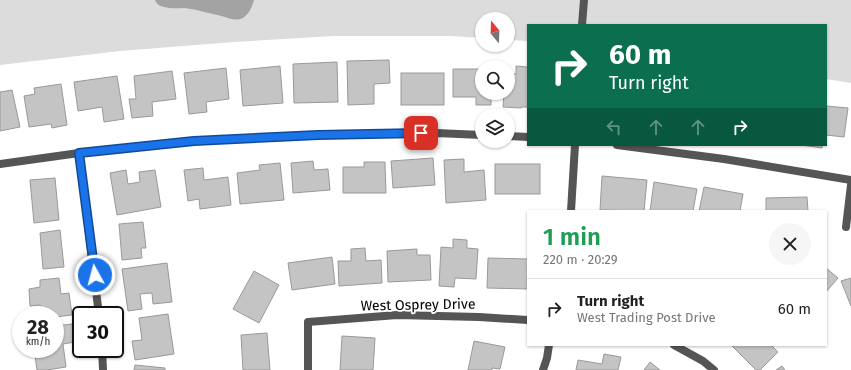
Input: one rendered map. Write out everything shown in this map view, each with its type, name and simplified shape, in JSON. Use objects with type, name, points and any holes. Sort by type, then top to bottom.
[{"type":"street","points":[[582,24],[584,0]]},
{"type":"street","points":[[0,164],[79,153],[194,141],[318,135],[436,133],[475,135]]},
{"type":"street","points":[[515,136],[527,137]]},
{"type":"street","points":[[571,210],[575,146]]},
{"type":"street","points":[[625,146],[724,159],[851,180]]},
{"type":"street","points":[[79,153],[98,306]]},
{"type":"street","points":[[846,227],[851,185]]},
{"type":"street","name":"West Osprey Drive","points":[[308,370],[308,322],[397,316],[479,317],[527,320]]},
{"type":"street","points":[[543,370],[549,346]]},
{"type":"street","points":[[676,346],[703,361],[714,370]]},
{"type":"street","points":[[102,358],[103,370]]},
{"type":"shaded area","points":[[0,0],[851,0],[851,83],[827,79],[827,24],[527,24],[527,41],[515,40],[515,12],[475,12],[475,38],[451,36],[334,36],[120,51],[0,65]]},
{"type":"shaded area","points":[[155,0],[254,0],[247,14],[243,18],[236,20],[185,8],[164,7],[158,5]]},
{"type":"building","points":[[389,60],[390,83],[374,84],[374,104],[348,105],[347,61]]},
{"type":"building","points":[[337,62],[338,102],[294,103],[293,64]]},
{"type":"building","points":[[280,66],[283,103],[243,106],[240,70]]},
{"type":"building","points":[[516,66],[527,67],[527,107],[503,107],[504,100],[515,100]]},
{"type":"building","points":[[226,68],[229,99],[206,102],[207,112],[189,114],[184,73]]},
{"type":"building","points":[[453,69],[475,69],[475,97],[453,97]]},
{"type":"building","points":[[172,71],[176,99],[152,102],[153,116],[132,118],[129,99],[136,99],[134,76]]},
{"type":"building","points":[[401,73],[444,73],[444,105],[401,105]]},
{"type":"building","points":[[117,76],[124,119],[104,122],[102,107],[78,111],[74,82]]},
{"type":"building","points":[[61,84],[67,125],[52,128],[51,124],[29,127],[24,96],[35,94],[34,88]]},
{"type":"building","points":[[12,90],[20,127],[0,131],[0,92]]},
{"type":"building","points":[[476,100],[491,100],[491,105],[476,105]]},
{"type":"building","points":[[827,106],[848,108],[844,137],[827,135]]},
{"type":"building","points":[[808,146],[822,146],[822,148]]},
{"type":"building","points":[[433,158],[435,185],[393,188],[391,161]]},
{"type":"building","points":[[464,159],[464,172],[484,170],[486,200],[446,203],[444,160]]},
{"type":"building","points":[[313,161],[314,170],[328,169],[330,190],[293,193],[291,163]]},
{"type":"building","points":[[364,162],[385,162],[386,193],[343,193],[343,167],[364,167]]},
{"type":"building","points":[[280,163],[284,200],[240,204],[237,173],[260,170],[259,165]]},
{"type":"building","points":[[495,164],[540,164],[540,194],[495,194]]},
{"type":"building","points":[[203,168],[204,180],[228,177],[231,205],[200,209],[199,199],[188,201],[184,170]]},
{"type":"building","points":[[126,170],[128,184],[140,182],[139,172],[155,170],[161,207],[117,215],[110,173]]},
{"type":"building","points":[[602,176],[647,180],[644,210],[600,210]]},
{"type":"building","points":[[55,178],[59,220],[34,223],[30,180]]},
{"type":"building","points":[[654,182],[697,189],[693,210],[650,210]]},
{"type":"building","points":[[704,187],[743,194],[740,210],[699,210]]},
{"type":"building","points":[[807,197],[808,210],[766,210],[766,198]]},
{"type":"building","points":[[143,222],[146,248],[141,248],[142,258],[122,260],[119,224]]},
{"type":"building","points":[[60,230],[64,267],[43,269],[40,233]]},
{"type":"building","points":[[453,239],[467,240],[467,248],[478,249],[476,279],[455,278],[454,287],[439,286],[441,247],[453,248]]},
{"type":"building","points":[[365,248],[366,261],[381,260],[382,283],[339,286],[338,261],[351,261],[351,249]]},
{"type":"building","points":[[417,249],[417,255],[430,255],[431,280],[388,282],[387,251]]},
{"type":"building","points":[[332,257],[335,284],[292,290],[288,263]]},
{"type":"building","points":[[488,258],[527,259],[527,289],[487,288]]},
{"type":"building","points":[[167,263],[172,302],[153,304],[152,293],[140,294],[142,309],[128,311],[122,269]]},
{"type":"building","points":[[827,269],[838,278],[827,291]]},
{"type":"building","points":[[254,271],[279,285],[259,323],[233,309]]},
{"type":"building","points":[[59,278],[61,294],[69,293],[72,315],[64,316],[64,306],[30,306],[29,289],[40,287],[40,280]]},
{"type":"building","points":[[851,278],[851,306],[841,281]]},
{"type":"building","points":[[168,314],[174,354],[135,360],[132,341],[142,340],[139,318]]},
{"type":"building","points":[[72,324],[72,342],[64,344],[64,325]]},
{"type":"building","points":[[267,333],[270,370],[243,370],[241,335]]},
{"type":"building","points":[[342,336],[375,338],[373,370],[340,370]]},
{"type":"building","points":[[474,341],[505,347],[500,369],[492,368],[492,370],[468,370]]},
{"type":"building","points":[[732,346],[772,346],[778,352],[760,370],[756,370]]},
{"type":"building","points":[[64,352],[66,367],[37,370],[35,358],[64,358]]},
{"type":"building","points":[[604,354],[621,357],[618,370],[576,370],[578,360],[602,364]]},
{"type":"building","points":[[650,362],[660,370],[644,370]]},
{"type":"building","points":[[135,365],[165,368],[165,370],[134,370]]},
{"type":"building","points":[[782,366],[785,370],[776,370]]},
{"type":"route","points":[[95,275],[79,153],[194,141],[318,135],[421,133]]}]
